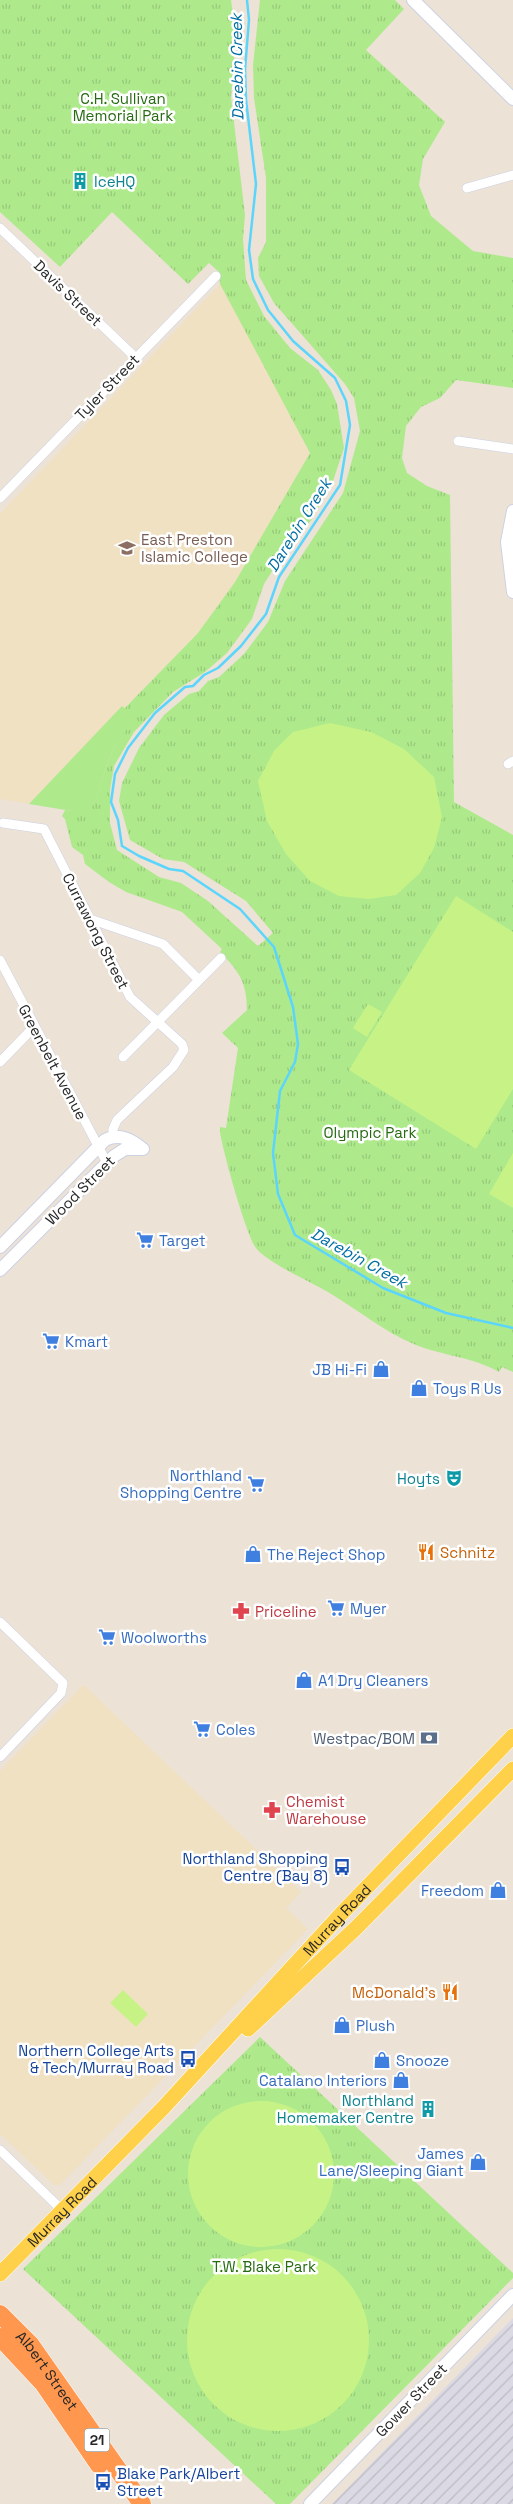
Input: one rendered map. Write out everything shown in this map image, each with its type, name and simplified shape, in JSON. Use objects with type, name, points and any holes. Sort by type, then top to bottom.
[{"type":"highway","name":"Albert Street","points":[[0,2314],[30,2344],[48,2380],[127,2504]]},
{"type":"highway","name":"Albert Street","points":[[0,2337],[48,2380],[142,2504]]},
{"type":"main road","name":"Murray Road","points":[[0,2274],[164,2107],[341,1914],[513,1736]]},
{"type":"main road","name":"Murray Road","points":[[164,2107],[356,1928],[513,1768]]},
{"type":"main road","points":[[341,1914],[356,1928]]},
{"type":"street","points":[[413,0],[513,100]]},
{"type":"street","points":[[466,188],[513,175]]},
{"type":"street","name":"Davis Street","points":[[0,228],[136,358]]},
{"type":"street","name":"Tyler Street","points":[[0,498],[216,276]]},
{"type":"street","points":[[458,441],[513,449]]},
{"type":"street","points":[[513,512],[507,542],[513,592]]},
{"type":"street","name":"Currawong Street","points":[[3,824],[44,829],[130,997],[182,1044],[184,1050],[182,1055]]},
{"type":"street","points":[[90,919],[163,944],[200,980]]},
{"type":"street","points":[[123,1057],[221,958]]},
{"type":"street","name":"Greenbelt Avenue","points":[[0,960],[98,1146],[110,1159]]},
{"type":"street","points":[[0,1062],[34,1026]]},
{"type":"street","name":"Wood Street","points":[[113,1136],[113,1129],[117,1120],[163,1077],[182,1055]]},
{"type":"street","points":[[110,1159],[113,1136]]},
{"type":"street","name":"Wood Street","points":[[0,1247],[98,1146],[113,1136],[127,1138],[143,1149],[125,1149],[110,1159],[0,1270]]},
{"type":"street","points":[[60,1184],[67,1190],[79,1190]]},
{"type":"street","points":[[0,1622],[63,1683],[61,1693],[0,1757]]},
{"type":"street","points":[[0,2150],[63,2210]]},
{"type":"street","name":"Gower Street","points":[[310,2504],[513,2295]]},
{"type":"shaded area","name":"East Preston Islamic College","points":[[220,284],[275,377],[310,453],[235,582],[198,633],[124,709],[122,707],[29,804],[0,799],[0,514]]},
{"type":"shaded area","points":[[82,1686],[85,1686],[301,1892],[286,1908],[308,1929],[60,2185],[54,2185],[0,2134],[0,1771]]},
{"type":"shaded area","points":[[513,2318],[513,2504],[332,2504]]},
{"type":"green space","name":"Olympic Park","points":[[0,0],[231,0],[236,35],[231,97],[245,215],[243,239],[246,280],[264,316],[290,348],[318,370],[331,390],[337,404],[344,448],[333,481],[312,519],[283,554],[264,584],[252,619],[227,653],[205,672],[173,692],[134,732],[114,766],[110,790],[110,823],[117,850],[159,877],[181,883],[208,901],[258,946],[273,933],[246,901],[184,862],[163,859],[130,840],[119,801],[122,783],[139,748],[164,715],[189,694],[199,691],[208,681],[219,677],[244,654],[268,622],[285,581],[343,493],[360,431],[354,398],[345,384],[274,303],[259,276],[258,258],[266,242],[266,178],[254,98],[253,65],[260,0],[395,0],[404,9],[366,50],[445,122],[423,159],[419,185],[431,216],[473,251],[513,258],[513,388],[456,380],[440,398],[421,407],[406,426],[402,458],[407,473],[427,486],[450,495],[454,802],[513,835],[513,1372],[502,1367],[499,1372],[479,1363],[427,1349],[404,1340],[328,1292],[261,1254],[252,1240],[241,1210],[220,1132],[220,1127],[226,1128],[238,1048],[222,1033],[247,1010],[247,1000],[240,977],[220,952],[222,949],[182,912],[126,892],[109,882],[85,864],[83,855],[72,847],[65,819],[62,816],[65,810],[90,813],[112,751],[135,717],[124,709],[198,633],[235,582],[310,453],[220,284],[219,272],[209,263],[188,284],[112,212],[60,267],[0,212]]},
{"type":"green space","points":[[122,706],[136,717],[112,751],[90,814],[29,804]]},
{"type":"green space","points":[[330,723],[371,732],[404,749],[434,777],[442,817],[434,848],[420,873],[396,895],[369,899],[339,896],[310,881],[286,854],[267,821],[258,781],[274,751],[293,732]]},
{"type":"green space","points":[[456,896],[513,932],[513,1089],[476,1149],[349,1070]]},
{"type":"green space","points":[[368,1004],[382,1012],[367,1037],[353,1028]]},
{"type":"green space","points":[[513,1153],[513,1208],[489,1194]]},
{"type":"green space","points":[[123,1990],[148,2014],[136,2027],[110,2003]]},
{"type":"green space","name":"T.W. Blake Park","points":[[260,2037],[513,2273],[513,2278],[290,2504],[276,2504],[23,2269]]},
{"type":"green space","points":[[261,2101],[289,2106],[313,2122],[329,2146],[334,2174],[329,2202],[313,2226],[289,2242],[261,2247],[233,2242],[209,2226],[193,2202],[188,2174],[193,2146],[209,2122],[233,2106]]},
{"type":"green space","points":[[287,2249],[296,2250],[321,2259],[343,2275],[359,2297],[368,2322],[368,2358],[359,2383],[343,2405],[321,2421],[305,2427],[287,2431],[269,2431],[260,2430],[235,2421],[220,2411],[207,2398],[197,2383],[188,2358],[187,2331],[188,2322],[197,2297],[207,2282],[220,2269],[235,2259],[260,2250]]},
{"type":"waterway","name":"Darebin Creek","points":[[247,0],[249,20],[245,69],[246,100],[256,184],[249,250],[253,279],[268,310],[293,341],[335,378],[346,401],[350,425],[340,485],[279,577],[266,614],[241,646],[218,668],[204,675],[193,686],[185,687],[155,713],[128,748],[115,774],[111,802],[118,820],[122,846],[139,856],[169,869],[183,871],[240,909],[274,947],[293,1007],[298,1044],[295,1062],[280,1091],[273,1153],[278,1194],[295,1235],[383,1288],[446,1313],[513,1328]]},
{"type":"place","name":"IceHQ","points":[[80,181]]},
{"type":"place","name":"East Preston Islamic College","points":[[127,548]]},
{"type":"place","name":"Target","points":[[145,1240]]},
{"type":"place","name":"Kmart","points":[[51,1341]]},
{"type":"place","name":"JB Hi-Fi","points":[[381,1369]]},
{"type":"place","name":"Toys R Us","points":[[419,1388]]},
{"type":"place","name":"Hoyts","points":[[454,1478]]},
{"type":"place","name":"Northland Shopping Centre","points":[[256,1484]]},
{"type":"place","name":"Schnitz","points":[[426,1552]]},
{"type":"place","name":"The Reject Shop","points":[[253,1554]]},
{"type":"place","name":"Myer","points":[[336,1608]]},
{"type":"place","name":"Priceline","points":[[241,1611]]},
{"type":"place","name":"Woolworths","points":[[107,1637]]},
{"type":"place","name":"A1 Dry Cleaners","points":[[304,1680]]},
{"type":"place","name":"Coles","points":[[202,1729]]},
{"type":"place","name":"Westpac/BOM","points":[[429,1738]]},
{"type":"place","name":"Chemist Warehouse","points":[[272,1810]]},
{"type":"place","name":"Northland Shopping Centre (Bay 8)","points":[[342,1867]]},
{"type":"place","name":"Freedom","points":[[498,1890]]},
{"type":"place","name":"McDonald's","points":[[450,1992]]},
{"type":"place","name":"Plush","points":[[342,2025]]},
{"type":"place","name":"Northern College Arts & Tech/Murray Road","points":[[188,2059]]},
{"type":"place","name":"Snooze","points":[[382,2060]]},
{"type":"place","name":"Catalano Interiors","points":[[401,2080]]},
{"type":"place","name":"Northland Homemaker Centre","points":[[428,2109]]},
{"type":"place","name":"James Lane/Sleeping Giant","points":[[478,2162]]},
{"type":"place","name":"Blake Park/Albert Street","points":[[103,2482]]},
{"type":"park label","name":"C.H. Sullivan Memorial Park","points":[[123,106]]}]
